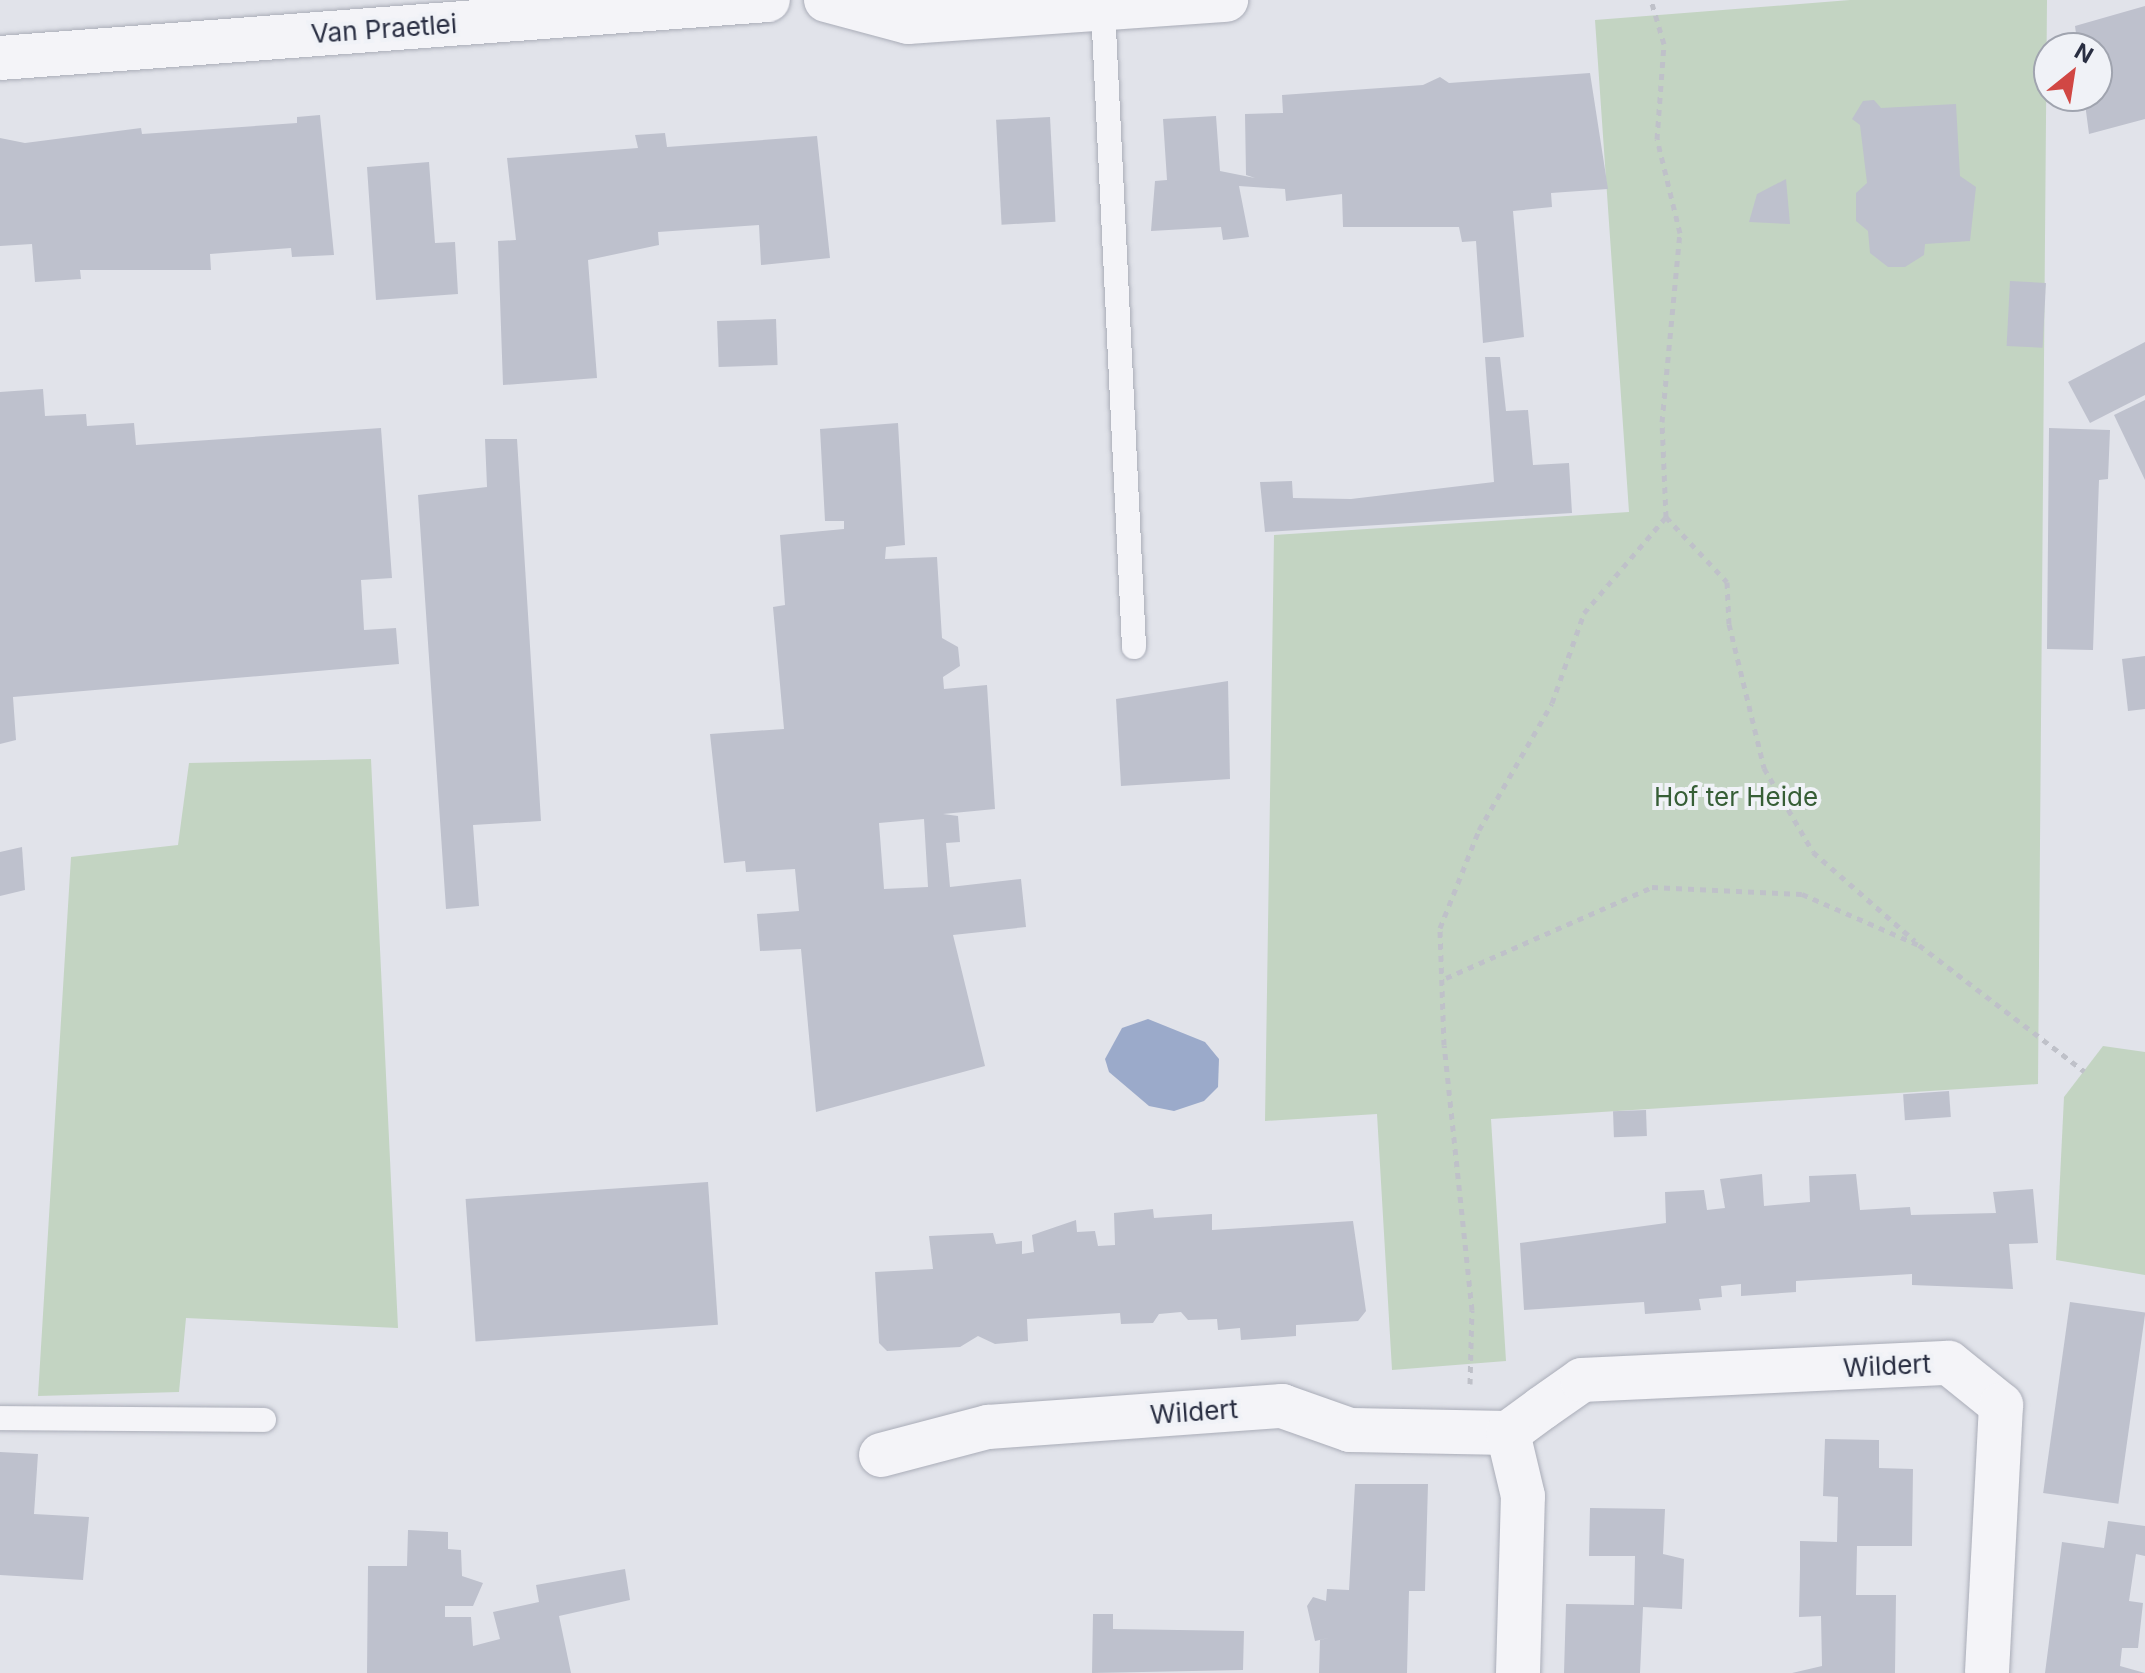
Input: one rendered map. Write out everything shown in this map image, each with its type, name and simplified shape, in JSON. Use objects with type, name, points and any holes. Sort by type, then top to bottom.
[{"type":"street","name":"Van Praetlei","points":[[0,58],[768,0]]},
{"type":"street","points":[[826,0],[908,22],[1226,0]]},
{"type":"street","name":"Wildert","points":[[881,1455],[988,1427],[1282,1406],[1350,1430],[1488,1432],[1582,1380],[1949,1363],[2001,1405],[1987,1673]]},
{"type":"street","points":[[1488,1432],[1523,1496],[1518,1673]]},
{"type":"lane","points":[[1103,8],[1134,647]]},
{"type":"lane","points":[[0,1418],[264,1420]]},
{"type":"path","points":[[1651,0],[1664,44],[1657,139],[1680,233],[1662,422],[1666,517],[1727,582],[1729,624],[1764,768],[1813,852],[1919,945],[2084,1071]]},
{"type":"path","points":[[1488,1432],[1444,1045],[1446,978],[1440,928],[1479,830],[1552,703],[1584,613],[1666,517]]},
{"type":"path","points":[[1446,978],[1652,887],[1802,894],[1919,945]]},
{"type":"green space","name":"Hof ter Heide","points":[[1850,0],[2047,0],[2047,32],[2033,32],[2033,112],[2046,112],[2038,1084],[1491,1119],[1506,1361],[1392,1370],[1377,1114],[1265,1121],[1274,535],[1629,512],[1595,20]]},
{"type":"green space","points":[[371,759],[398,1328],[186,1318],[179,1392],[38,1396],[71,857],[178,845],[189,763]]},
{"type":"green space","points":[[2103,1046],[2145,1052],[2145,1275],[2056,1260],[2064,1097]]},
{"type":"water","points":[[1148,1019],[1205,1042],[1219,1059],[1218,1087],[1204,1101],[1174,1111],[1149,1106],[1109,1072],[1105,1059],[1122,1028]]},
{"type":"building","points":[[2145,6],[2145,119],[2089,134],[2086,112],[2113,112],[2113,32],[2076,32],[2075,26]]},
{"type":"building","points":[[1590,73],[1608,189],[1551,193],[1552,207],[1513,211],[1524,337],[1483,343],[1476,241],[1462,242],[1459,227],[1343,227],[1342,194],[1286,201],[1285,189],[1239,186],[1249,237],[1223,240],[1221,227],[1151,231],[1155,181],[1167,180],[1163,119],[1216,116],[1220,171],[1255,178],[1246,175],[1245,114],[1283,113],[1282,95],[1423,85],[1440,77],[1449,83]]},
{"type":"building","points":[[1874,100],[1881,108],[1956,104],[1960,176],[1976,187],[1970,241],[1925,244],[1924,255],[1905,267],[1888,267],[1870,253],[1868,231],[1856,221],[1856,193],[1867,183],[1860,125],[1852,119],[1863,101]]},
{"type":"building","points":[[320,115],[334,255],[292,257],[291,248],[210,254],[211,270],[80,270],[81,279],[35,282],[32,244],[0,246],[0,138],[25,143],[141,128],[142,134],[297,123],[297,117]]},
{"type":"building","points":[[1050,117],[1055,222],[1002,225],[996,120]]},
{"type":"building","points":[[665,133],[667,147],[817,136],[830,258],[761,265],[759,225],[658,232],[659,245],[588,260],[597,378],[503,385],[498,241],[516,240],[507,158],[638,148],[635,135]]},
{"type":"building","points":[[429,162],[435,243],[455,242],[458,294],[376,300],[367,167]]},
{"type":"building","points":[[1786,179],[1790,224],[1749,222],[1757,194]]},
{"type":"building","points":[[2010,281],[2046,283],[2043,348],[2007,346]]},
{"type":"building","points":[[776,319],[778,365],[719,367],[717,321]]},
{"type":"building","points":[[2145,342],[2145,395],[2090,423],[2068,382]]},
{"type":"building","points":[[1485,357],[1500,357],[1506,411],[1528,410],[1533,465],[1569,463],[1572,513],[1265,532],[1260,482],[1292,481],[1293,498],[1351,499],[1494,482]]},
{"type":"building","points":[[43,389],[45,416],[86,414],[87,426],[134,423],[136,445],[381,428],[392,578],[361,580],[364,630],[396,628],[399,664],[13,697],[16,740],[0,744],[0,392]]},
{"type":"building","points":[[2145,400],[2145,480],[2114,415]]},
{"type":"building","points":[[898,423],[905,545],[886,547],[885,559],[937,557],[942,638],[958,647],[960,666],[943,677],[944,689],[987,685],[995,809],[943,814],[958,816],[960,842],[946,843],[950,887],[1021,879],[1026,927],[953,935],[985,1066],[816,1112],[801,949],[760,951],[757,914],[799,911],[795,869],[746,872],[745,861],[724,863],[710,734],[784,729],[773,607],[785,605],[780,535],[844,529],[844,521],[825,521],[820,429]],"holes":[[[924,819],[928,887],[884,889],[879,823]]]},
{"type":"building","points":[[2049,428],[2110,430],[2108,479],[2099,480],[2093,650],[2047,649]]},
{"type":"building","points":[[485,439],[517,439],[541,821],[473,825],[479,906],[446,909],[418,495],[487,487]]},
{"type":"building","points":[[2145,656],[2145,709],[2128,711],[2122,659]]},
{"type":"building","points":[[1228,681],[1230,779],[1121,786],[1116,699]]},
{"type":"building","points":[[22,847],[25,890],[0,896],[0,852]]},
{"type":"building","points":[[1949,1091],[1951,1117],[1905,1120],[1903,1094]]},
{"type":"building","points":[[1646,1110],[1647,1136],[1614,1137],[1613,1111]]},
{"type":"building","points":[[1762,1174],[1764,1206],[1810,1202],[1809,1176],[1856,1174],[1860,1210],[1910,1207],[1911,1215],[1996,1213],[1993,1192],[2033,1189],[2038,1243],[2009,1244],[2013,1289],[1912,1285],[1912,1274],[1796,1281],[1796,1292],[1741,1296],[1741,1284],[1721,1286],[1722,1297],[1699,1299],[1701,1310],[1645,1314],[1644,1302],[1524,1310],[1520,1243],[1666,1223],[1665,1192],[1704,1190],[1707,1210],[1725,1208],[1720,1179]]},
{"type":"building","points":[[708,1182],[718,1325],[476,1342],[466,1199]]},
{"type":"building","points":[[1153,1209],[1154,1218],[1212,1214],[1212,1230],[1353,1221],[1366,1311],[1358,1321],[1296,1325],[1296,1336],[1241,1340],[1240,1328],[1218,1330],[1217,1319],[1188,1320],[1181,1312],[1159,1314],[1153,1323],[1121,1324],[1120,1313],[1027,1319],[1028,1341],[995,1344],[978,1336],[960,1347],[887,1351],[879,1343],[875,1272],[933,1269],[929,1236],[993,1233],[996,1244],[1022,1241],[1022,1254],[1034,1252],[1032,1235],[1076,1220],[1077,1232],[1095,1231],[1098,1246],[1115,1245],[1114,1213]]},
{"type":"building","points":[[2070,1302],[2145,1313],[2118,1504],[2043,1493]]},
{"type":"building","points":[[1825,1439],[1879,1440],[1879,1468],[1913,1469],[1912,1546],[1857,1546],[1856,1595],[1896,1595],[1895,1673],[1792,1673],[1822,1666],[1821,1616],[1799,1617],[1800,1541],[1837,1542],[1838,1497],[1823,1496]]},
{"type":"building","points":[[0,1452],[38,1454],[34,1514],[89,1517],[83,1580],[0,1575]]},
{"type":"building","points":[[1355,1484],[1428,1484],[1425,1591],[1409,1591],[1407,1673],[1319,1673],[1320,1640],[1333,1637],[1315,1641],[1307,1606],[1313,1597],[1326,1601],[1327,1589],[1349,1590]]},
{"type":"building","points":[[1590,1508],[1665,1509],[1663,1554],[1684,1559],[1682,1609],[1643,1607],[1640,1673],[1564,1673],[1566,1604],[1634,1605],[1635,1556],[1589,1556]]},
{"type":"building","points":[[2108,1521],[2145,1526],[2145,1556],[2136,1554],[2129,1601],[2143,1603],[2138,1648],[2122,1648],[2120,1666],[2145,1673],[2045,1673],[2062,1542],[2104,1548]]},
{"type":"building","points":[[408,1530],[448,1532],[448,1549],[461,1550],[462,1576],[483,1583],[473,1606],[445,1606],[445,1617],[471,1617],[473,1646],[500,1639],[493,1612],[539,1602],[536,1585],[625,1569],[630,1600],[559,1616],[571,1673],[367,1673],[368,1566],[407,1566]]},
{"type":"building","points":[[1093,1614],[1113,1614],[1113,1629],[1244,1631],[1243,1670],[1092,1673]]}]
